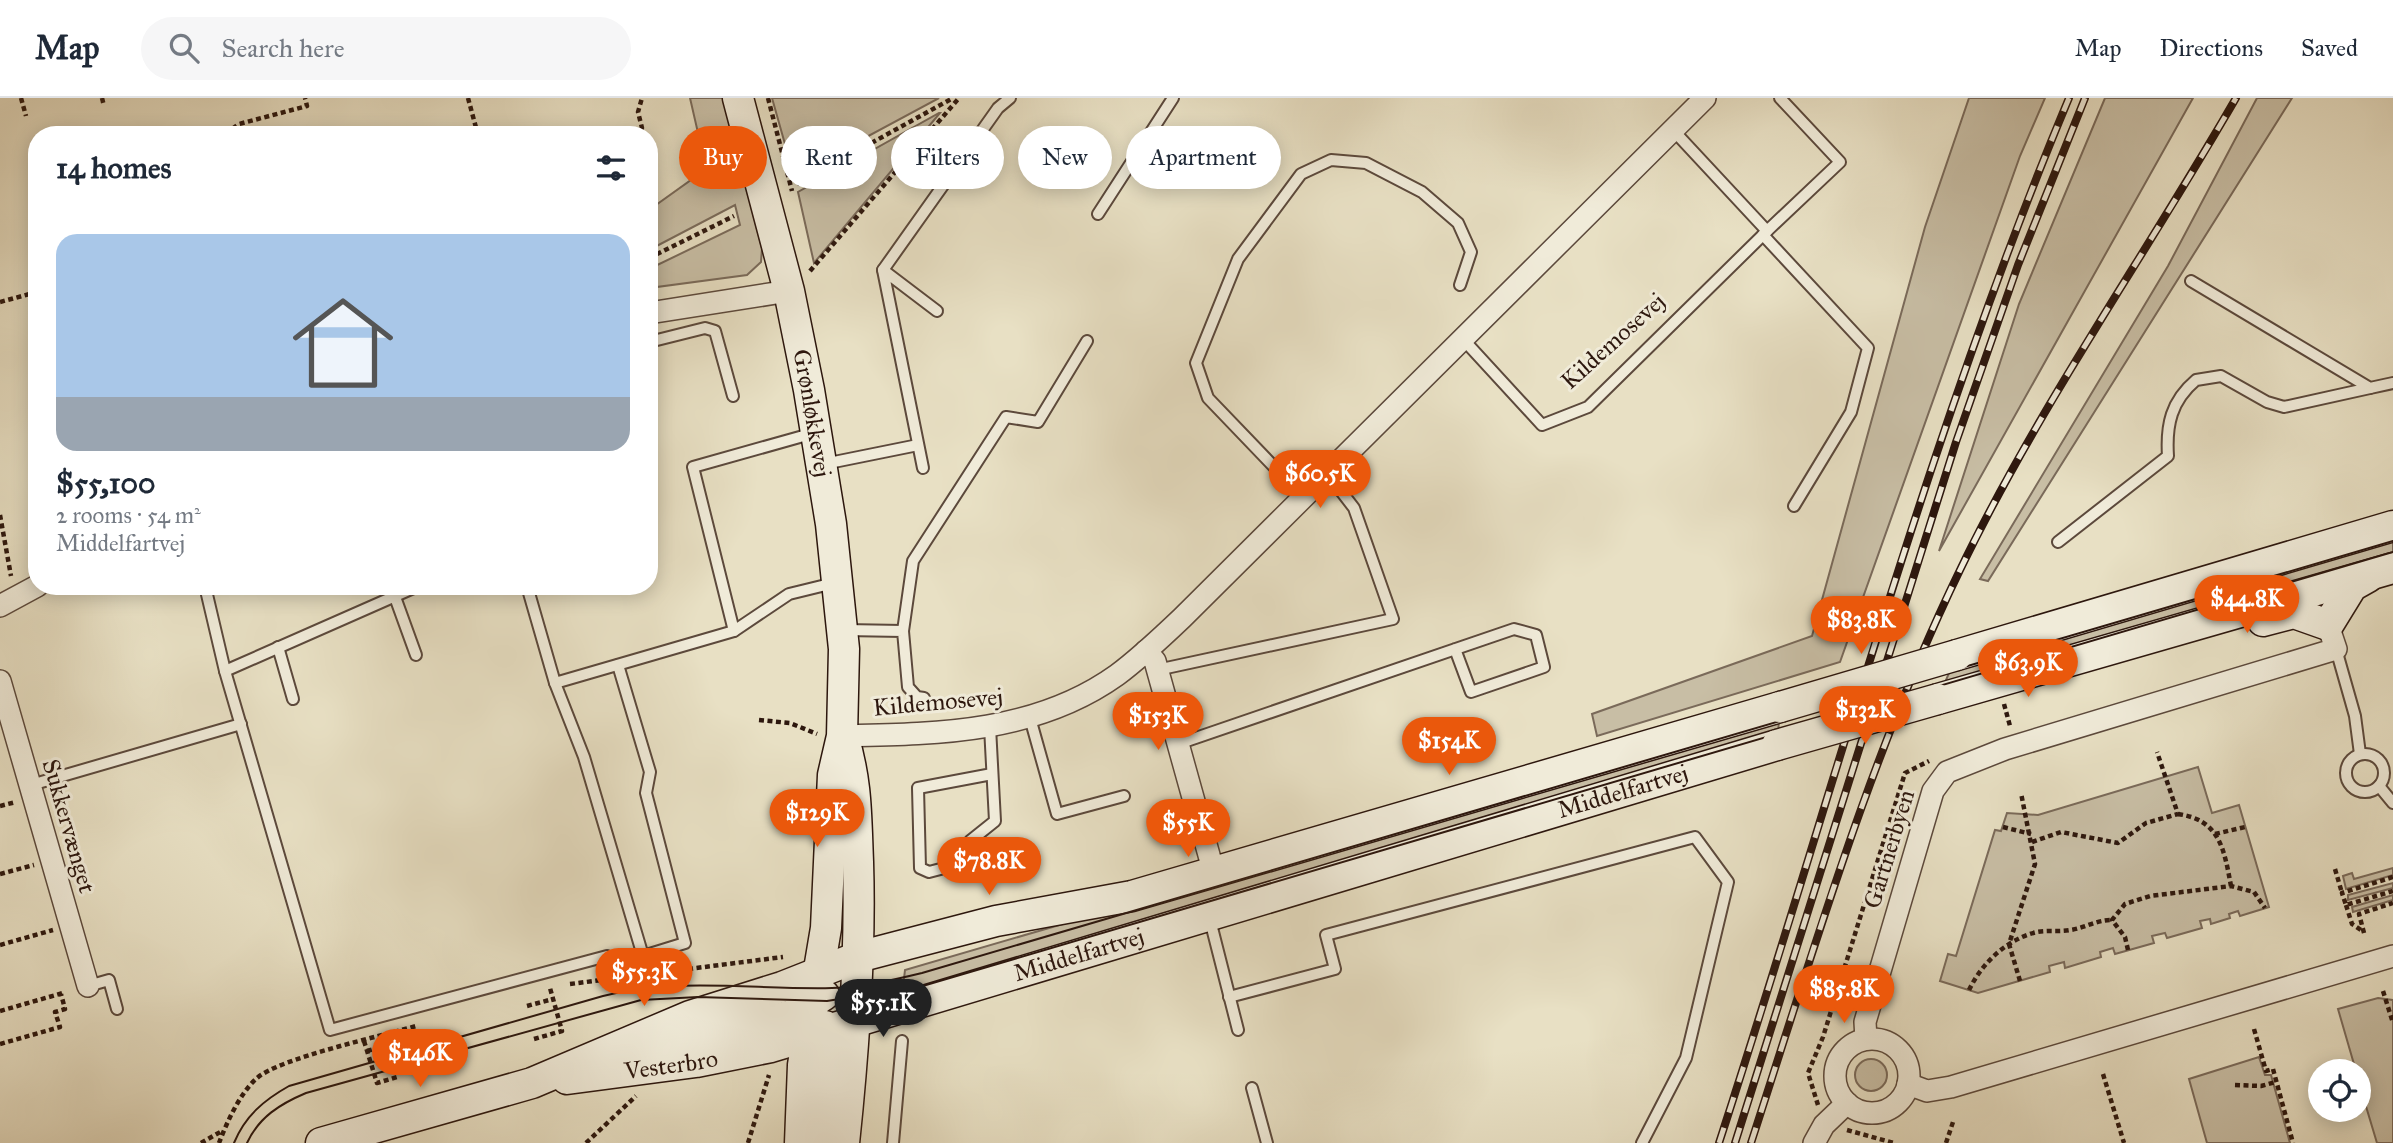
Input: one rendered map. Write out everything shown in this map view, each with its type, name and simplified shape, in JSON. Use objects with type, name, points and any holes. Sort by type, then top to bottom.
[{"type":"street","name":"Grønløkkevej","points":[[738,98],[789,291],[822,464],[842,630],[842,736],[834,775],[826,928],[836,987],[844,1143]]},
{"type":"street","name":"Kildemosevej","points":[[842,736],[928,734],[990,727],[1030,718],[1078,698],[1116,676],[1146,652],[1705,98]]},
{"type":"street","points":[[658,312],[789,291]]},
{"type":"street","name":"Middelfartvej","points":[[836,987],[996,921],[1132,896],[1214,873],[2393,526]]},
{"type":"street","points":[[2104,650],[2214,632],[2294,613],[2332,637],[2352,586],[2385,570]]},
{"type":"street","name":"Middelfartvej","points":[[836,987],[896,1009],[1777,745],[2385,570]]},
{"type":"street","points":[[7,602],[28,591]]},
{"type":"street","name":"Gartnerbyen","points":[[1866,1040],[1865,1022],[1933,790],[1947,772],[2332,637]]},
{"type":"street","points":[[1146,652],[1154,661],[1157,670],[1214,873]]},
{"type":"street","name":"Sukkervænget","points":[[0,681],[88,986]]},
{"type":"street","points":[[1908,1084],[1927,1091],[1951,1087],[2393,956]]},
{"type":"street","name":"Grønløkkevej","points":[[800,1143],[803,1065],[836,987]]},
{"type":"street","points":[[532,1083],[694,1039],[773,1021],[836,987]]},
{"type":"street","points":[[820,1143],[836,987]]},
{"type":"street","name":"Vesterbro","points":[[321,1143],[532,1083],[690,1016],[776,989],[836,987]]},
{"type":"street","name":"Vesterbro","points":[[532,1083],[669,1066],[771,1047],[836,987]]},
{"type":"street","points":[[1879,1039],[1901,1053],[1908,1064],[1908,1084],[1900,1101],[1878,1113],[1865,1113],[1847,1103],[1837,1088],[1837,1063],[1854,1044],[1879,1039]]},
{"type":"street","points":[[1814,1143],[1828,1121],[1847,1103]]},
{"type":"lane","points":[[923,468],[883,270],[998,108],[1010,98]]},
{"type":"lane","points":[[1098,214],[1173,98]]},
{"type":"lane","name":"Kildemosevej","points":[[1462,338],[1542,425],[1588,407],[1840,162],[1780,98]]},
{"type":"lane","points":[[1673,130],[1868,348],[1851,412],[1794,506]]},
{"type":"lane","points":[[1303,497],[1208,398],[1196,363],[1238,259],[1285,195],[1301,174],[1331,160],[1366,163],[1422,192],[1458,223],[1471,252],[1460,285]]},
{"type":"lane","points":[[883,270],[937,311]]},
{"type":"lane","points":[[2191,281],[2370,388]]},
{"type":"lane","points":[[658,340],[705,328],[715,331],[733,396]]},
{"type":"lane","points":[[923,698],[917,697],[908,687],[903,631],[913,561],[1006,417],[1038,422],[1087,341]]},
{"type":"lane","points":[[2058,542],[2168,456],[2166,431],[2172,410],[2196,380],[2221,376],[2267,402],[2284,407],[2393,383]]},
{"type":"lane","points":[[734,631],[693,467],[816,433]]},
{"type":"lane","points":[[822,464],[918,445]]},
{"type":"lane","points":[[1157,670],[1394,619],[1354,508],[1327,472]]},
{"type":"lane","points":[[555,682],[734,631],[789,594],[837,582]]},
{"type":"lane","points":[[207,595],[225,671],[330,1030],[607,956]]},
{"type":"lane","points":[[225,671],[399,595]]},
{"type":"lane","points":[[530,595],[555,682],[584,757],[643,956],[685,943],[646,793],[650,772],[618,665]]},
{"type":"lane","points":[[395,597],[416,654]]},
{"type":"lane","points":[[1178,744],[1455,649],[1514,629],[1536,635],[1544,667],[1471,692],[1455,649]]},
{"type":"lane","points":[[842,630],[903,631]]},
{"type":"lane","points":[[2332,637],[2356,716],[2360,754]]},
{"type":"lane","points":[[278,647],[293,699]]},
{"type":"lane","points":[[1030,718],[1057,814],[1124,796]]},
{"type":"lane","points":[[31,785],[241,724]]},
{"type":"lane","points":[[990,727],[995,821],[970,841],[952,866],[929,872],[920,868],[918,788],[992,774]]},
{"type":"lane","points":[[2360,754],[2373,755],[2382,764],[2384,777],[2379,786],[2366,792],[2350,785],[2347,767],[2360,754]]},
{"type":"lane","points":[[2379,786],[2393,803]]},
{"type":"lane","points":[[1229,997],[1335,969],[1326,935],[1695,837],[1728,882],[1686,1058],[1642,1143]]},
{"type":"lane","points":[[1208,914],[1238,1030]]},
{"type":"lane","points":[[88,986],[108,980],[117,1009]]},
{"type":"lane","points":[[893,1143],[902,1041]]},
{"type":"lane","points":[[1252,1088],[1267,1143]]},
{"type":"path","points":[[21,98],[26,116]]},
{"type":"path","points":[[102,98],[104,107]]},
{"type":"path","points":[[236,126],[307,106],[305,98]]},
{"type":"path","points":[[468,98],[476,126]]},
{"type":"path","points":[[642,98],[638,112],[642,126]]},
{"type":"path","points":[[768,98],[795,204]]},
{"type":"path","points":[[877,140],[953,98]]},
{"type":"path","points":[[789,291],[811,270],[959,98]]},
{"type":"path","points":[[658,254],[734,216]]},
{"type":"path","points":[[808,257],[811,270]]},
{"type":"path","points":[[0,302],[28,294]]},
{"type":"path","points":[[0,515],[7,602]]},
{"type":"path","points":[[759,720],[790,723],[816,734],[842,736]]},
{"type":"path","points":[[2157,752],[2178,814]]},
{"type":"path","points":[[1894,1143],[1828,1121],[1819,1111],[1808,1073],[1823,1037],[1905,773],[1912,767],[1937,759]]},
{"type":"path","points":[[2020,981],[2009,944],[2031,884],[2035,864],[2021,793]]},
{"type":"path","points":[[2032,842],[2050,834],[2074,832],[2097,841],[2118,843],[2146,823],[2178,814],[2197,817],[2215,834],[2227,862],[2231,886]]},
{"type":"path","points":[[2003,827],[2031,834]]},
{"type":"path","points":[[2215,834],[2245,827]]},
{"type":"path","points":[[0,874],[51,859]]},
{"type":"path","points":[[2334,869],[2352,924],[2364,933],[2359,914],[2393,904]]},
{"type":"path","points":[[2343,893],[2393,877]]},
{"type":"path","points":[[2112,920],[2125,904],[2150,896],[2231,886],[2254,891],[2265,908]]},
{"type":"path","points":[[2346,905],[2393,891]]},
{"type":"path","points":[[1969,990],[1979,970],[2009,944],[2038,932],[2070,930],[2098,920],[2112,920]]},
{"type":"path","points":[[2112,920],[2125,937],[2128,950]]},
{"type":"path","points":[[0,945],[71,924]]},
{"type":"path","points":[[537,992],[778,955],[836,987]]},
{"type":"path","points":[[0,1012],[88,986]]},
{"type":"path","points":[[534,1039],[562,1031],[550,988]]},
{"type":"path","points":[[2383,991],[2393,1023]]},
{"type":"path","points":[[0,1044],[60,1027],[55,1012],[65,1009],[61,994]]},
{"type":"path","points":[[527,1006],[553,999]]},
{"type":"path","points":[[219,1143],[225,1128],[259,1076],[280,1065],[418,1026]]},
{"type":"path","points":[[2254,1030],[2266,1071],[2273,1069],[2293,1143]]},
{"type":"path","points":[[365,1041],[377,1083],[397,1077]]},
{"type":"path","points":[[368,1051],[390,1044]]},
{"type":"path","points":[[586,1143],[669,1066]]},
{"type":"path","points":[[2103,1074],[2124,1143]]},
{"type":"path","points":[[748,1143],[754,1114],[769,1075]]},
{"type":"path","points":[[2235,1085],[2269,1086],[2276,1082]]},
{"type":"path","points":[[1946,1143],[1954,1119]]},
{"type":"path","points":[[201,1143],[225,1128]]},
{"type":"shaded area","points":[[690,98],[723,98],[730,126],[696,126]]},
{"type":"shaded area","points":[[772,98],[939,98],[877,131],[877,126],[781,126],[781,130]]},
{"type":"shaded area","points":[[1969,98],[2045,98],[2020,156],[1840,662],[1597,736],[1592,714],[1812,636],[1925,227]]},
{"type":"shaded area","points":[[2105,98],[2193,98],[1939,551],[2019,304]]},
{"type":"shaded area","points":[[2257,98],[2292,98],[1988,581],[1980,579],[2168,266]]},
{"type":"shaded area","points":[[940,113],[929,126],[917,126]]},
{"type":"shaded area","points":[[891,140],[891,171],[877,188],[877,148]]},
{"type":"shaded area","points":[[679,188],[747,189],[762,248],[761,262],[747,275],[658,287],[658,265],[740,225],[735,205],[658,245],[658,204]]},
{"type":"shaded area","points":[[803,189],[876,189],[814,263],[798,192]]},
{"type":"shaded area","points":[[2393,533],[2393,559],[1942,690],[1953,663]]},
{"type":"shaded area","points":[[1779,715],[1778,739],[902,996],[905,970]]},
{"type":"shaded area","points":[[2198,767],[2212,813],[2239,805],[2269,907],[2240,916],[2238,911],[2229,914],[2230,918],[2211,924],[2210,919],[2200,921],[2202,928],[2167,938],[2165,933],[2152,936],[2154,943],[2115,954],[2113,948],[2100,952],[2101,957],[2065,968],[2064,962],[2049,966],[2050,972],[1978,993],[1940,981],[1948,954],[1956,956],[1995,830],[2001,831],[2007,813],[2038,815]]},
{"type":"shaded area","points":[[2393,868],[2393,875],[2346,889],[2343,876],[2352,873],[2354,879]]},
{"type":"shaded area","points":[[2393,883],[2393,888],[2348,900],[2348,895]]},
{"type":"shaded area","points":[[2393,895],[2393,900],[2353,912],[2352,907]]},
{"type":"shaded area","points":[[2378,998],[2393,1000],[2393,1143],[2377,1143],[2371,1122],[2371,1059],[2353,1059],[2338,1009]]},
{"type":"shaded area","points":[[2259,1057],[2265,1075],[2271,1075],[2290,1143],[2207,1143],[2189,1079]]},
{"type":"shaded area","points":[[1871,1059],[1882,1064],[1887,1075],[1882,1086],[1871,1091],[1860,1086],[1855,1075],[1860,1064]]},
{"type":"tram line","points":[[234,1143],[238,1133],[256,1110],[289,1086],[603,996],[660,987],[844,987],[922,973],[2393,541]]},
{"type":"tram line","points":[[247,1143],[271,1112],[306,1093],[641,1000],[698,997],[827,1001],[926,985],[2393,552]]},
{"type":"railway","points":[[1719,1143],[1926,486],[1970,355],[2069,98]]},
{"type":"railway","points":[[1735,1143],[1956,442],[2018,265],[2085,98]]},
{"type":"railway","points":[[1751,1143],[1821,925],[1871,781],[1928,639],[1960,570],[2058,390],[2236,98]]}]
